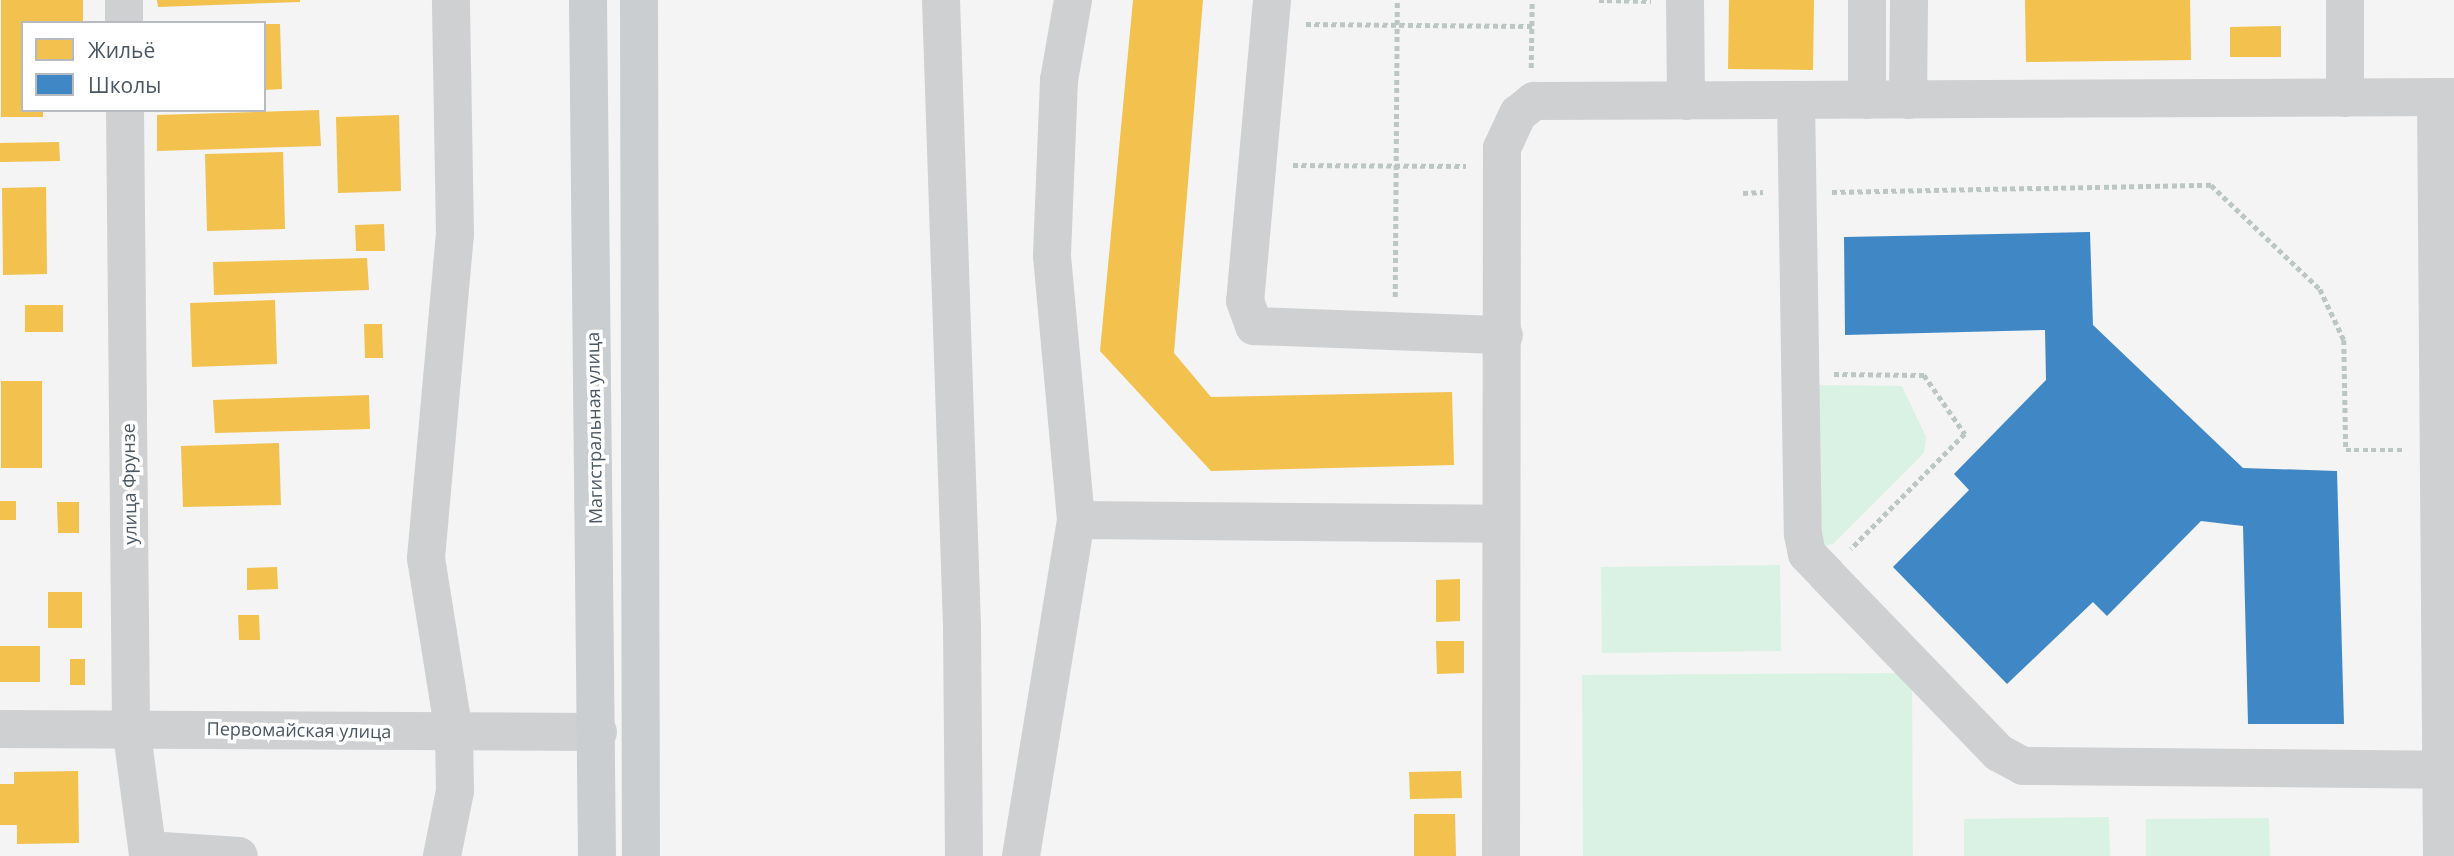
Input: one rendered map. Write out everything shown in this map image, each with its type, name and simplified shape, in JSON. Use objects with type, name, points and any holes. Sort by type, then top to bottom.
[{"type":"main road","name":"Магистральная улица","points":[[588,0],[598,732],[597,856]]},
{"type":"main road","points":[[639,0],[641,856]]},
{"type":"street","points":[[124,0],[124,21]]},
{"type":"street","points":[[442,856],[455,791],[454,733],[426,558],[455,235],[451,0]]},
{"type":"street","points":[[940,0],[962,627],[964,856]]},
{"type":"street","points":[[1021,856],[1076,520],[1052,256],[1059,80],[1073,0]]},
{"type":"street","points":[[1685,0],[1686,101]]},
{"type":"street","points":[[1867,0],[1867,100]]},
{"type":"street","points":[[1908,100],[1909,0]]},
{"type":"street","points":[[2345,0],[2345,98]]},
{"type":"street","points":[[1271,12],[1245,301],[1254,326],[1504,335]]},
{"type":"street","points":[[1501,856],[1498,524],[1504,335],[1504,135],[1534,102],[2445,97],[2446,382],[2439,449],[2442,856]]},
{"type":"street","points":[[1796,100],[1803,534],[1808,554],[1825,575],[1999,753],[2023,766],[2441,770]]},
{"type":"street","name":"улица Фрунзе","points":[[125,112],[131,726],[148,853]]},
{"type":"street","points":[[1076,520],[1498,524]]},
{"type":"street","name":"Первомайская улица","points":[[0,729],[131,726],[454,733],[598,732]]},
{"type":"street","points":[[148,853],[239,856]]},
{"type":"path","points":[[1395,333],[1397,0]]},
{"type":"path","points":[[1531,107],[1532,0]]},
{"type":"path","points":[[1599,0],[1685,0]]},
{"type":"path","points":[[1271,12],[1397,25],[1532,26]]},
{"type":"path","points":[[1257,164],[1503,166]]},
{"type":"path","points":[[1743,192],[2211,185],[2320,289],[2344,340],[2346,450],[2439,449]]},
{"type":"path","points":[[1802,373],[1924,375],[1965,434],[1825,575]]},
{"type":"green space","points":[[1812,385],[1902,386],[1926,437],[1924,453],[1833,544],[1823,546]]},
{"type":"green space","points":[[1780,565],[1781,651],[1602,653],[1601,567]]},
{"type":"green space","points":[[1912,673],[1913,856],[1583,856],[1582,675]]},
{"type":"green space","points":[[2109,817],[2110,856],[1964,856],[1964,819]]},
{"type":"green space","points":[[2269,818],[2270,856],[2146,856],[2146,819]]},
{"type":"building: Жильё","points":[[1,0],[83,0],[83,21],[21,21],[21,112],[43,112],[43,117],[1,117]]},
{"type":"building: Жильё","points":[[157,0],[300,0],[300,2],[158,7]]},
{"type":"building: Жильё","points":[[1133,0],[1203,0],[1174,353],[1211,397],[1452,392],[1454,465],[1211,471],[1100,351]]},
{"type":"building: Жильё","points":[[1729,0],[1814,0],[1813,70],[1728,69]]},
{"type":"building: Жильё","points":[[2025,0],[2190,0],[2191,60],[2026,62]]},
{"type":"building: Жильё","points":[[266,24],[280,24],[282,89],[266,90]]},
{"type":"building: Жильё","points":[[2281,26],[2281,57],[2230,57],[2230,27]]},
{"type":"building: Жильё","points":[[319,110],[321,146],[157,151],[157,115]]},
{"type":"building: Жильё","points":[[399,115],[401,191],[338,193],[336,117]]},
{"type":"building: Жильё","points":[[59,142],[60,161],[0,162],[0,143]]},
{"type":"building: Жильё","points":[[283,152],[285,229],[207,231],[205,154]]},
{"type":"building: Жильё","points":[[46,187],[47,274],[3,275],[2,188]]},
{"type":"building: Жильё","points":[[384,224],[385,251],[356,251],[355,225]]},
{"type":"building: Жильё","points":[[367,258],[369,290],[214,295],[213,262]]},
{"type":"building: Жильё","points":[[275,300],[277,364],[192,367],[190,303]]},
{"type":"building: Жильё","points":[[25,305],[63,305],[63,332],[25,332]]},
{"type":"building: Жильё","points":[[364,324],[382,324],[383,358],[365,358]]},
{"type":"building: Жильё","points":[[1,381],[42,381],[42,468],[1,468]]},
{"type":"building: Жильё","points":[[369,395],[370,429],[215,433],[213,400]]},
{"type":"building: Жильё","points":[[279,443],[281,505],[183,507],[181,446]]},
{"type":"building: Жильё","points":[[0,501],[16,501],[16,520],[0,520]]},
{"type":"building: Жильё","points":[[57,502],[79,502],[79,533],[58,533]]},
{"type":"building: Жильё","points":[[277,567],[278,589],[247,590],[247,568]]},
{"type":"building: Жильё","points":[[1460,579],[1460,621],[1436,622],[1436,580]]},
{"type":"building: Жильё","points":[[48,592],[82,592],[82,628],[48,628]]},
{"type":"building: Жильё","points":[[238,615],[259,615],[260,640],[239,640]]},
{"type":"building: Жильё","points":[[1436,641],[1464,641],[1464,673],[1437,674]]},
{"type":"building: Жильё","points":[[0,646],[40,646],[40,682],[0,682]]},
{"type":"building: Жильё","points":[[70,659],[85,659],[85,685],[70,685]]},
{"type":"building: Жильё","points":[[78,771],[79,843],[17,844],[17,825],[0,825],[0,784],[14,784],[14,772]]},
{"type":"building: Жильё","points":[[1461,771],[1462,798],[1410,799],[1409,772]]},
{"type":"building: Жильё","points":[[1414,814],[1455,814],[1456,856],[1414,856]]},
{"type":"building: Школы","points":[[2090,232],[2093,325],[2243,468],[2337,471],[2344,724],[2248,724],[2243,526],[2201,521],[2107,616],[2093,602],[2007,684],[1893,567],[1969,490],[1954,474],[2046,380],[2045,330],[1845,335],[1844,237]]}]
